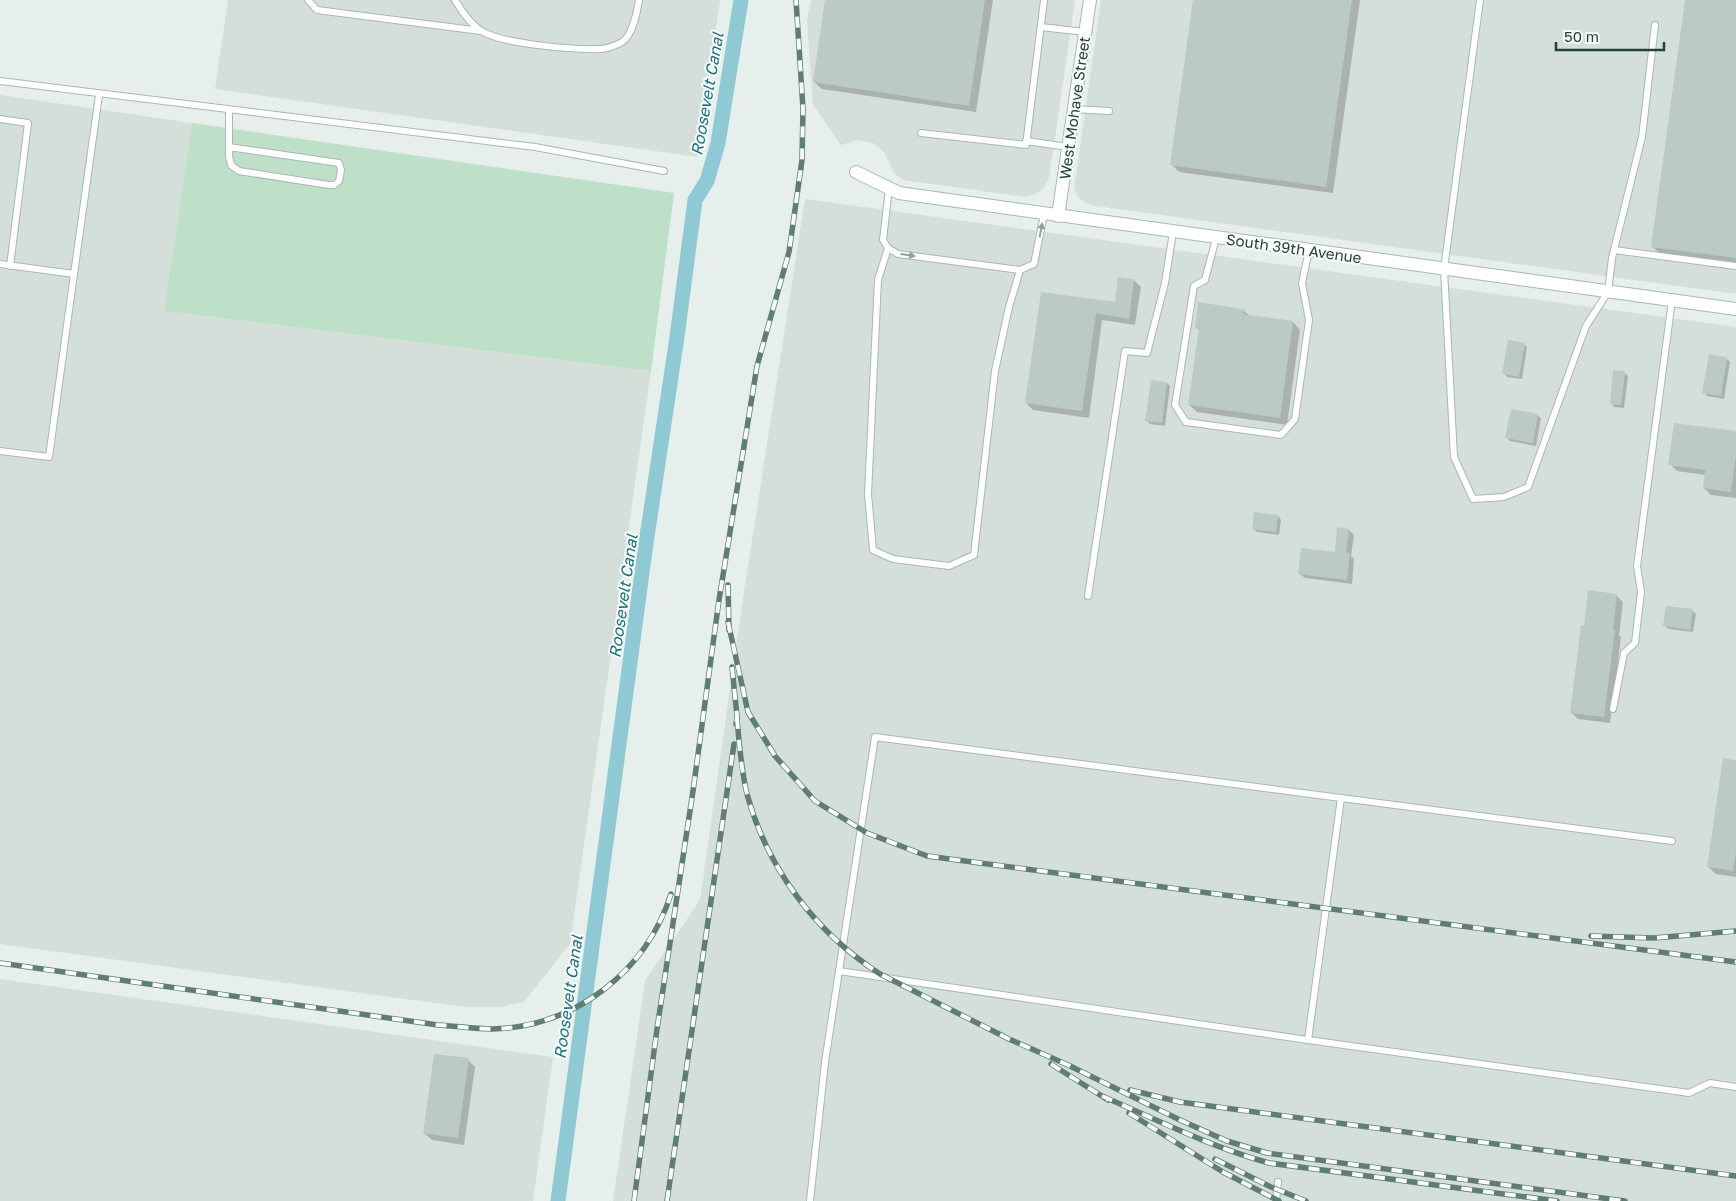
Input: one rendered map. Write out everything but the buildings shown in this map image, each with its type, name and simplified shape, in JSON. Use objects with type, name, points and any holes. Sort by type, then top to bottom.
[{"type":"street","name":"West Mohave Street","points":[[1058,216],[1090,0]]},
{"type":"street","name":"South 39th Avenue","points":[[856,172],[899,193],[1736,309]]},
{"type":"lane","points":[[308,0],[317,10],[482,31],[507,40],[603,49],[623,42],[635,22],[639,0]]},
{"type":"lane","points":[[456,0],[465,16],[482,31]]},
{"type":"lane","points":[[921,133],[1026,146],[1044,0]]},
{"type":"lane","points":[[1480,0],[1444,269],[1454,457],[1473,498],[1504,497],[1528,487],[1586,326],[1608,292],[1614,250],[1642,137],[1655,25]]},
{"type":"lane","points":[[1041,27],[1085,32]]},
{"type":"lane","points":[[0,82],[535,147],[664,171]]},
{"type":"lane","points":[[0,451],[49,457],[99,95]]},
{"type":"lane","points":[[1074,109],[1110,111]]},
{"type":"lane","points":[[229,110],[229,147],[231,165],[239,171],[329,185],[334,185],[339,181],[341,170],[339,163],[229,147]]},
{"type":"lane","points":[[0,119],[28,123],[10,266]]},
{"type":"lane","points":[[1026,141],[1068,147]]},
{"type":"lane","points":[[889,188],[883,240],[888,248],[898,254],[1020,270],[1034,264],[1044,214]]},
{"type":"lane","points":[[1088,596],[1125,351],[1147,353],[1165,283],[1173,232]]},
{"type":"lane","points":[[1216,238],[1205,280],[1194,286],[1175,405],[1186,422],[1281,435],[1291,426],[1295,419],[1309,320],[1302,283],[1309,250]]},
{"type":"lane","points":[[888,248],[878,280],[868,494],[873,550],[893,559],[950,566],[974,555],[996,371],[1009,307],[1020,270]]},
{"type":"lane","points":[[1614,250],[1736,266]]},
{"type":"lane","points":[[0,264],[74,274]]},
{"type":"lane","points":[[1613,709],[1624,652],[1635,643],[1641,592],[1637,566],[1672,300]]},
{"type":"lane","points":[[810,1201],[825,1062],[876,737],[1672,840]]},
{"type":"lane","points":[[1308,1040],[1341,798]]},
{"type":"lane","points":[[839,971],[1308,1040],[1689,1093],[1710,1083],[1736,1087]]},
{"type":"lane","points":[[1276,1201],[1278,1182]]},
{"type":"shaded area","points":[[228,0],[720,0],[697,157],[215,89]]},
{"type":"shaded area","points":[[811,0],[1075,0],[1049,179],[1043,189],[1036,194],[1026,197],[903,180],[894,173],[884,152],[873,143],[858,140],[841,145],[813,105],[807,21]]},
{"type":"shaded area","points":[[1101,0],[1736,0],[1736,294],[1085,203],[1078,197],[1074,189]]},
{"type":"shaded area","points":[[0,95],[192,123],[164,311],[651,371],[570,944],[524,1002],[500,1007],[465,1007],[0,944]]},
{"type":"shaded area","points":[[805,199],[1736,327],[1736,1201],[613,1201],[645,981],[700,900],[740,618]]},
{"type":"shaded area","points":[[0,979],[553,1057],[533,1201],[0,1201]]},
{"type":"green space","points":[[192,123],[674,193],[651,371],[164,311]]},
{"type":"waterway","name":"Roosevelt Canal","points":[[558,1201],[645,550],[677,337],[695,200],[707,181],[718,143],[741,0]]},
{"type":"railway","points":[[634,1201],[719,600],[757,366],[789,252],[802,160],[803,109],[796,0]]},
{"type":"railway","points":[[728,585],[729,630]]},
{"type":"railway","points":[[728,622],[748,712],[775,756],[815,801],[867,833],[927,856],[1736,962]]},
{"type":"railway","points":[[732,667],[737,716],[736,724]]},
{"type":"railway","points":[[737,718],[747,794],[767,847],[797,896],[815,918],[835,939],[880,974],[1009,1039],[1227,1141],[1267,1153],[1625,1201]]},
{"type":"railway","points":[[667,1201],[734,744]]},
{"type":"railway","points":[[0,963],[438,1025],[478,1029],[522,1026],[551,1018],[579,1006],[603,990],[625,970],[644,948],[660,922],[671,894]]},
{"type":"railway","points":[[1591,936],[1654,938],[1736,931]]},
{"type":"railway","points":[[1051,1064],[1108,1100]]},
{"type":"railway","points":[[1130,1090],[1180,1102],[1736,1176]]},
{"type":"railway","points":[[1102,1096],[1205,1141],[1269,1163],[1557,1201]]},
{"type":"railway","points":[[1129,1113],[1223,1172],[1279,1201]]},
{"type":"railway","points":[[1215,1159],[1271,1187],[1306,1201]]}]
